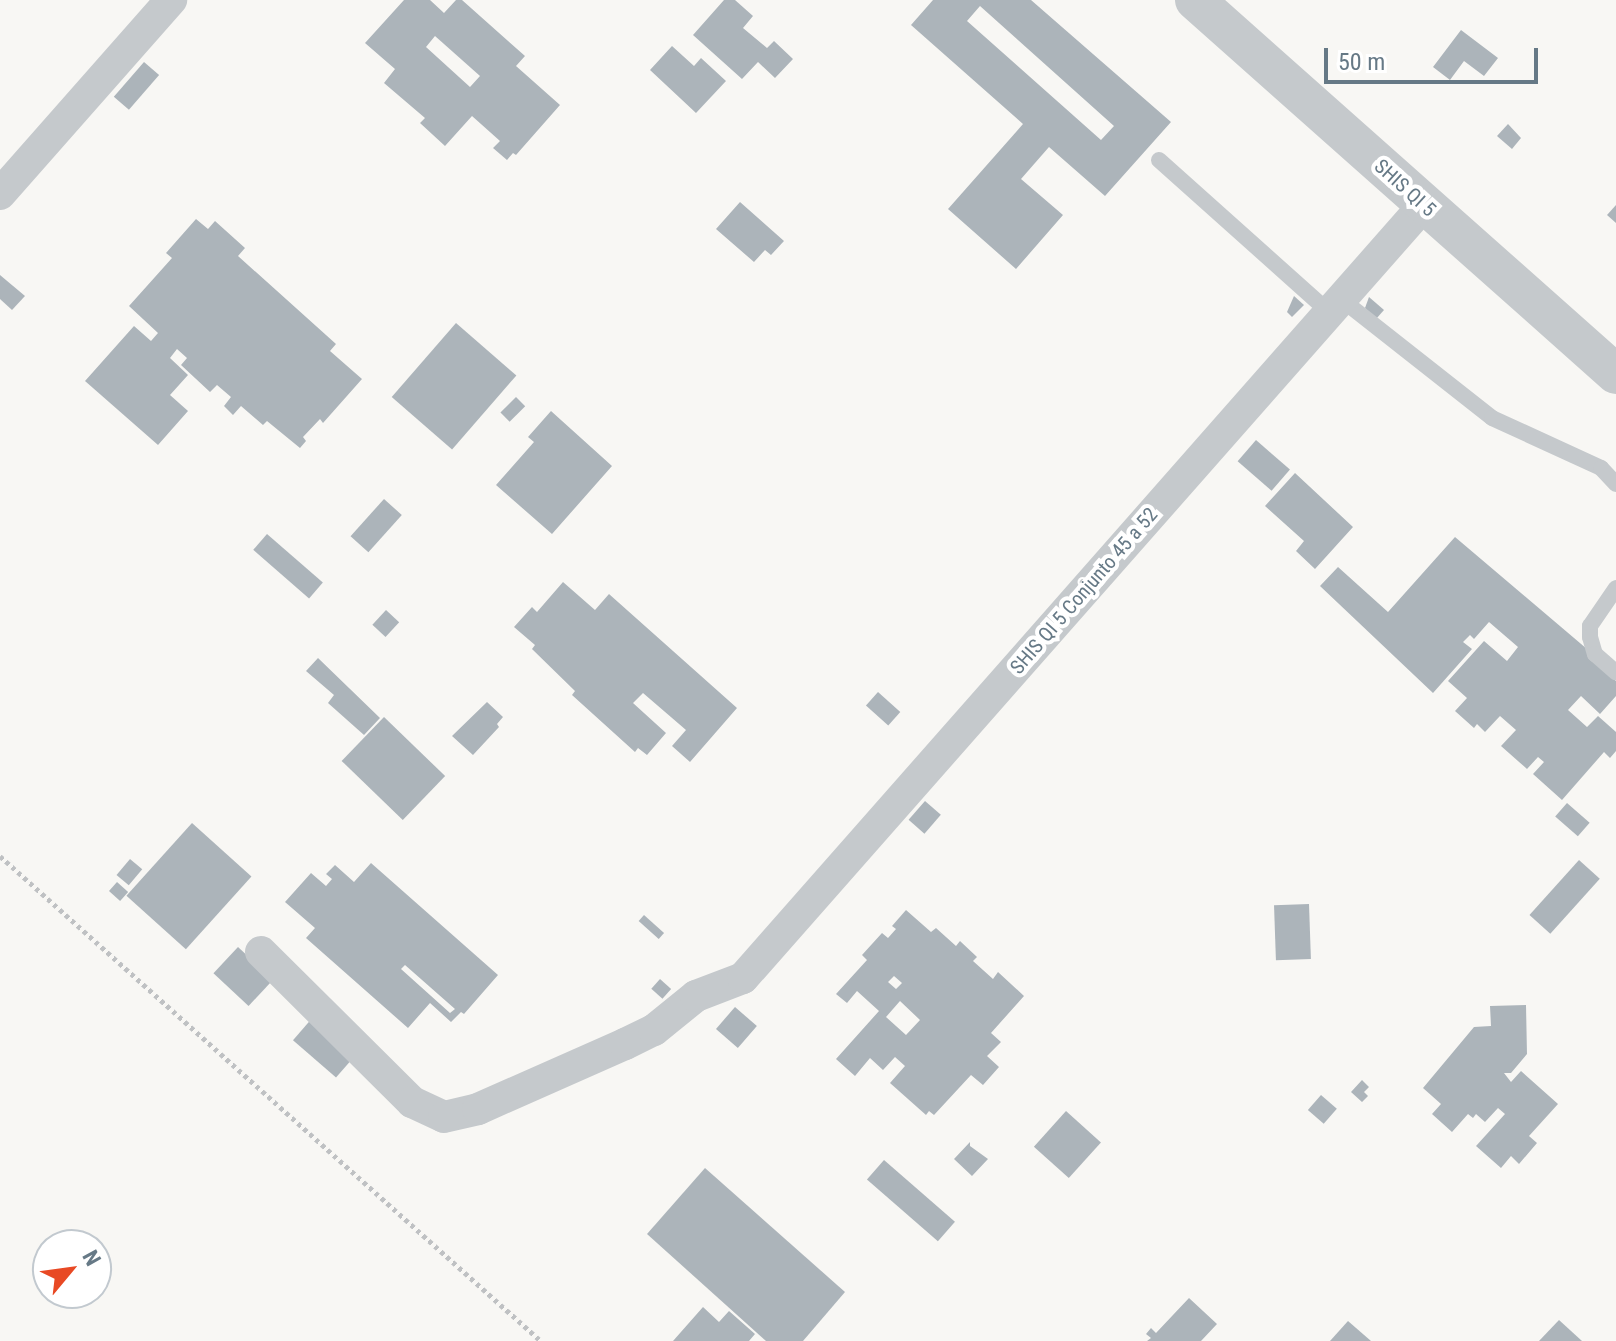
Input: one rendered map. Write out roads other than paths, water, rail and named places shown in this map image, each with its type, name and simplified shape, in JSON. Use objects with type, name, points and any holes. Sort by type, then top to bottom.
[{"type":"street","points":[[0,194],[171,0]]},
{"type":"street","name":"SHIS QI 5","points":[[1195,0],[1616,374]]},
{"type":"street","name":"SHIS QI 5 Conjunto 45 a 52","points":[[261,952],[412,1102],[444,1117],[478,1109],[625,1044],[654,1030],[696,996],[743,978],[1424,205]]},
{"type":"lane","points":[[1159,160],[1335,306],[1492,418],[1601,468],[1616,484]]},
{"type":"lane","points":[[1616,588],[1590,626],[1595,654],[1616,672]]}]
